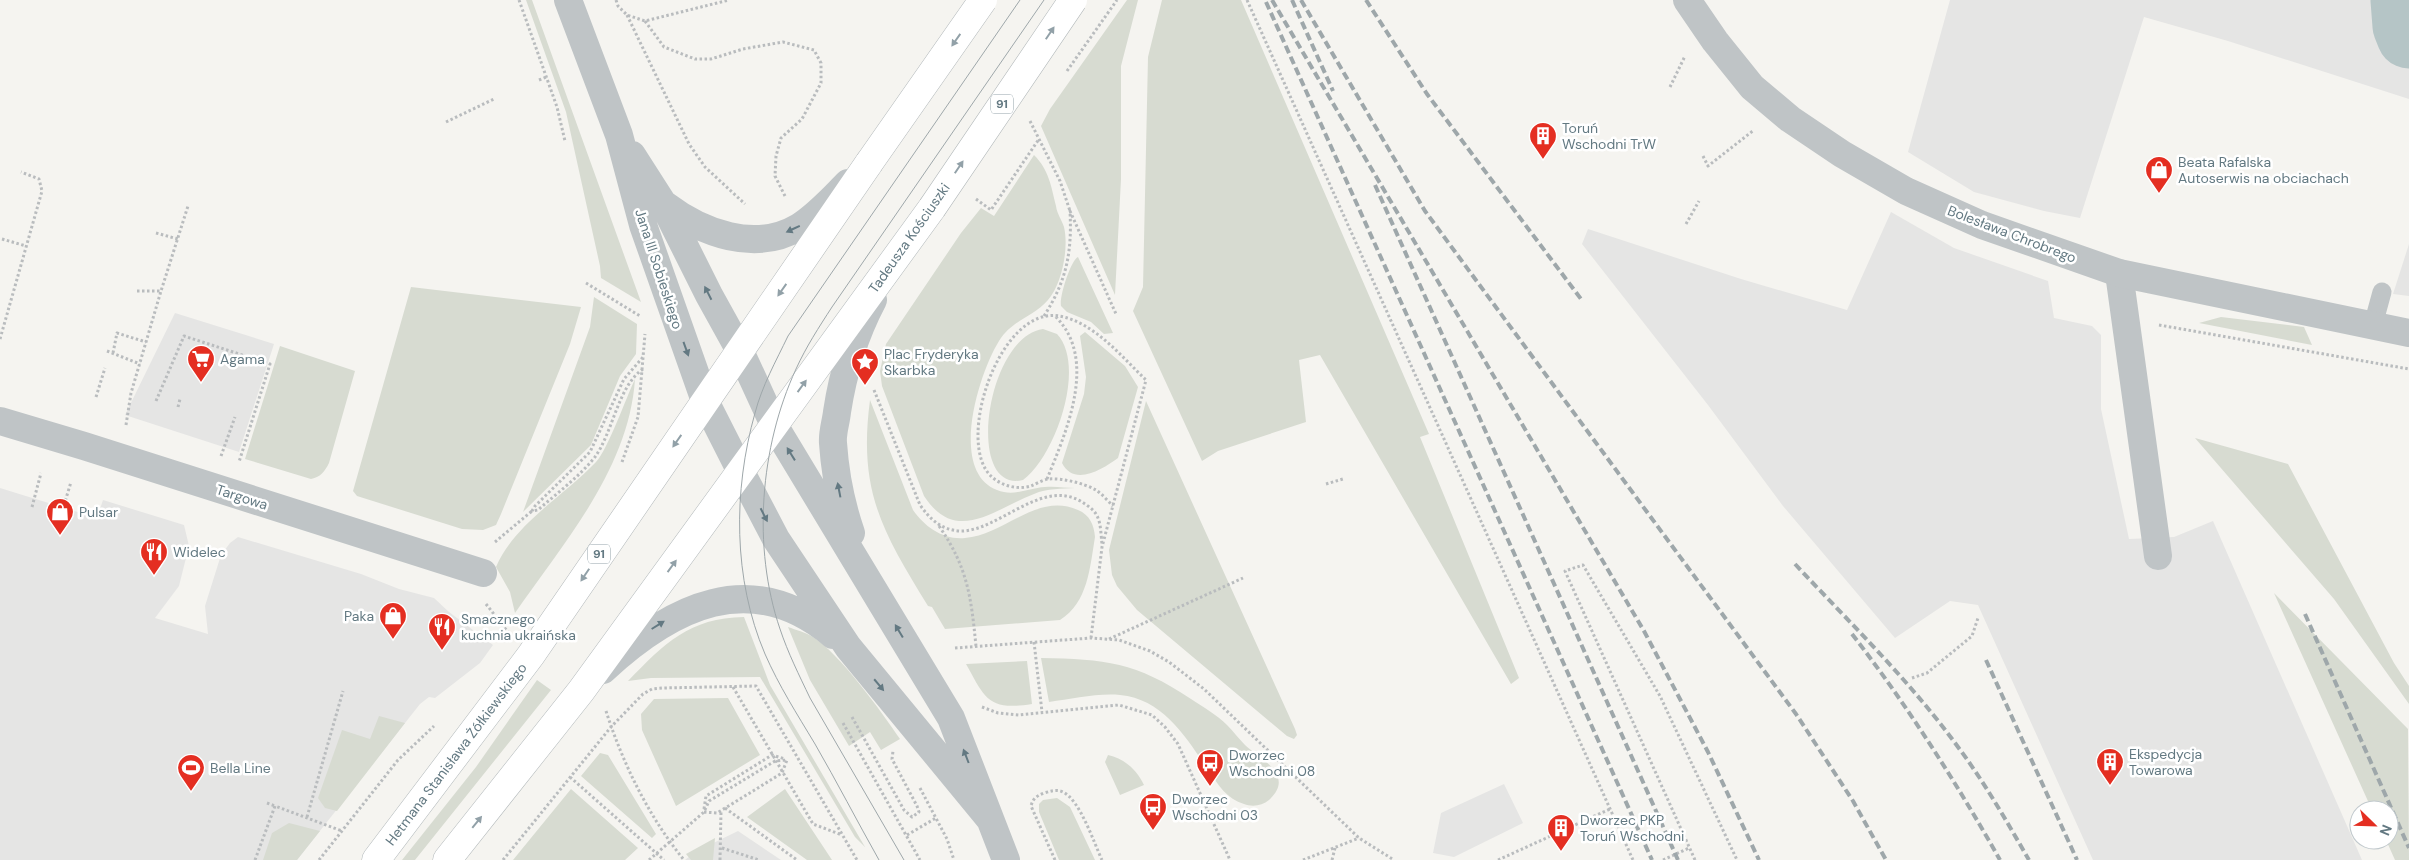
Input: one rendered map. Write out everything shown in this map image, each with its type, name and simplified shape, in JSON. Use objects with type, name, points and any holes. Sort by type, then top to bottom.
[{"type":"main road","points":[[740,350],[983,0]]},
{"type":"main road","name":"Tadeusza Kościuszki","points":[[741,472],[932,208],[1073,0]]},
{"type":"main road","name":"Hetmana Stanisława Żółkiewskiego","points":[[376,860],[530,655],[740,350]]},
{"type":"main road","points":[[447,860],[581,691],[741,472]]},
{"type":"street","name":"Jana III Sobieskiego","points":[[568,0],[619,135],[643,225],[705,401]]},
{"type":"street","name":"Bolesława Chrobrego","points":[[1687,0],[1715,41],[1752,86],[1790,119],[1842,154],[1906,191],[1973,221],[2119,273],[2409,333]]},
{"type":"street","name":"Jana III Sobieskiego","points":[[619,135],[664,205],[709,295],[740,350],[774,426]]},
{"type":"street","name":"Jana III Sobieskiego","points":[[664,205],[694,225],[722,235],[749,238],[771,236],[789,232],[806,222],[869,163]]},
{"type":"street","points":[[863,570],[844,512],[833,441],[845,366],[862,322],[896,257]]},
{"type":"street","points":[[2119,273],[2158,556]]},
{"type":"street","points":[[705,401],[776,539],[848,647],[989,818]]},
{"type":"street","name":"Targowa","points":[[0,421],[483,573]]},
{"type":"street","points":[[774,426],[951,718],[1006,860]]},
{"type":"street","points":[[581,691],[635,641],[655,627],[684,611],[718,601],[748,600],[792,609],[818,624],[848,647]]},
{"type":"lane","points":[[2373,325],[2382,292]]},
{"type":"path","points":[[519,0],[557,108],[565,141]]},
{"type":"path","points":[[616,0],[618,6],[627,15],[636,20],[645,21],[729,0]]},
{"type":"path","points":[[1247,0],[1633,860]]},
{"type":"path","points":[[627,15],[689,144],[705,167],[748,206]]},
{"type":"path","points":[[645,21],[664,46],[695,59],[711,59],[744,49],[783,42],[814,50],[821,63],[821,83],[802,118],[781,138],[776,156],[775,176],[786,199]]},
{"type":"path","points":[[1670,87],[1686,53]]},
{"type":"path","points":[[539,80],[546,77]]},
{"type":"path","points":[[446,122],[494,99]]},
{"type":"path","points":[[1702,156],[1708,166],[1759,126]]},
{"type":"path","points":[[976,199],[991,210],[1040,139]]},
{"type":"path","points":[[0,339],[42,191],[39,179],[21,172]]},
{"type":"path","points":[[1686,224],[1699,201]]},
{"type":"path","points":[[121,458],[131,393],[188,206]]},
{"type":"path","points":[[1044,317],[1053,302],[1068,263],[1071,244],[1070,211],[1116,314]]},
{"type":"path","points":[[156,233],[178,239]]},
{"type":"path","points":[[2,239],[26,246]]},
{"type":"path","points":[[586,283],[644,319]]},
{"type":"path","points":[[137,291],[161,291]]},
{"type":"path","points":[[1047,479],[1074,406],[1076,385],[1076,366],[1069,333],[1055,316]]},
{"type":"path","points":[[1091,638],[1102,547],[1146,380],[1093,331],[1073,320],[1055,316],[1031,321],[1013,336],[998,357],[981,408],[978,437],[981,459],[991,476],[1008,486],[1028,486],[1047,479],[1069,481],[1097,491],[1112,506]]},
{"type":"path","points":[[620,467],[632,439],[638,417],[645,329]]},
{"type":"path","points":[[113,353],[118,334],[146,342]]},
{"type":"path","points":[[156,401],[184,336],[270,364],[238,467]]},
{"type":"path","points":[[107,351],[140,364]]},
{"type":"path","points":[[485,541],[495,543],[532,511],[590,452],[624,379],[644,356]]},
{"type":"path","points":[[96,397],[105,368]]},
{"type":"path","points":[[532,511],[538,510],[596,455],[614,420],[629,383],[635,374],[643,369]]},
{"type":"path","points":[[873,386],[920,505],[929,517],[939,525],[957,553],[972,602],[976,646]]},
{"type":"path","points":[[178,407],[180,399]]},
{"type":"path","points":[[220,459],[235,417]]},
{"type":"path","points":[[32,507],[41,473]]},
{"type":"path","points":[[1326,484],[1343,479]]},
{"type":"path","points":[[61,515],[71,482]]},
{"type":"path","points":[[939,525],[960,531],[973,529],[1037,500],[1056,495],[1076,498],[1090,507],[1098,518],[1102,547]]},
{"type":"path","points":[[1694,860],[1565,571],[1583,565],[1660,696],[1737,860]]},
{"type":"path","points":[[1108,639],[1243,578]]},
{"type":"path","points":[[487,605],[507,630]]},
{"type":"path","points":[[1912,678],[1927,673],[1972,636],[1978,618]]},
{"type":"path","points":[[955,648],[1091,638],[1130,643],[1150,651],[1169,662],[1197,683],[1359,838],[1394,860]]},
{"type":"path","points":[[1034,642],[1042,712]]},
{"type":"path","points":[[503,860],[611,727],[636,700],[652,689],[756,686],[857,860]]},
{"type":"path","points":[[733,688],[813,824],[843,836]]},
{"type":"path","points":[[307,818],[343,691]]},
{"type":"path","points":[[977,704],[990,710],[1010,714],[1119,705],[1152,715],[1165,727],[1178,744],[1230,860]]},
{"type":"path","points":[[606,709],[611,727],[634,783],[684,860]]},
{"type":"path","points":[[852,717],[904,810],[912,817],[919,812],[892,759],[893,751],[897,750]]},
{"type":"path","points":[[319,860],[398,760],[438,722]]},
{"type":"path","points":[[843,723],[920,860]]},
{"type":"path","points":[[704,812],[706,796],[772,756],[788,760]]},
{"type":"path","points":[[649,860],[704,812],[710,801],[775,761],[788,760]]},
{"type":"path","points":[[704,812],[717,813],[721,811],[782,773],[788,760]]},
{"type":"path","points":[[570,777],[664,860]]},
{"type":"path","points":[[918,786],[947,839],[954,860]]},
{"type":"path","points":[[1055,860],[1031,806],[1032,800],[1037,796],[1052,790],[1066,792],[1077,805],[1102,860]]},
{"type":"path","points":[[267,803],[342,830]]},
{"type":"path","points":[[254,860],[275,806]]},
{"type":"path","points":[[725,808],[797,860]]},
{"type":"path","points":[[1498,860],[1610,809]]},
{"type":"path","points":[[720,860],[722,848],[721,811]]},
{"type":"path","points":[[907,835],[936,818]]},
{"type":"path","points":[[1304,860],[1359,838]]},
{"type":"path","points":[[1332,860],[1335,847]]},
{"type":"path","points":[[722,848],[759,860]]},
{"type":"path","points":[[1663,860],[1689,848]]},
{"type":"shaded area","points":[[526,0],[532,0],[641,302],[601,278],[566,112]]},
{"type":"shaded area","points":[[1127,0],[1138,0],[1121,66],[1121,179],[1115,295],[1041,126],[1050,109]]},
{"type":"shaded area","points":[[1162,0],[1241,0],[1429,434],[1420,437],[1519,678],[1511,684],[1320,355],[1299,360],[1306,422],[1218,451],[1202,461],[1133,311],[1143,287],[1148,57]]},
{"type":"shaded area","points":[[1950,0],[2389,0],[2386,40],[2409,68],[2409,99],[2228,41],[2144,17],[2080,218],[2044,211],[1974,192],[1908,152]]},
{"type":"shaded area","points":[[1034,155],[1046,172],[1057,212],[1064,227],[1066,245],[1061,275],[1048,300],[1036,311],[1010,328],[999,341],[983,375],[972,420],[971,443],[974,463],[982,479],[997,490],[1009,493],[1045,487],[1075,488],[1039,492],[990,515],[976,519],[962,521],[949,519],[936,511],[924,496],[882,386],[880,371],[886,344],[961,233],[981,208],[994,216]]},
{"type":"shaded area","points":[[1891,212],[1954,248],[2048,281],[2054,318],[2092,326],[2101,335],[2101,409],[2129,539],[2174,537],[2213,521],[2349,830],[2349,850],[2358,850],[2362,860],[2093,860],[1978,605],[1950,601],[1895,638],[1783,506],[1708,405],[1582,244],[1588,229],[1741,279],[1847,310]]},
{"type":"shaded area","points":[[2409,244],[2409,296],[2393,294]]},
{"type":"shaded area","points":[[1078,257],[1113,333],[1104,334],[1091,322],[1067,312],[1061,306],[1066,279]]},
{"type":"shaded area","points":[[411,287],[581,307],[570,344],[501,514],[496,525],[483,530],[462,529],[357,496],[353,491]]},
{"type":"shaded area","points":[[594,297],[637,324],[636,354],[620,376],[591,445],[523,512],[590,327]]},
{"type":"shaded area","points":[[175,313],[274,344],[239,452],[125,415]]},
{"type":"shaded area","points":[[2221,317],[2304,327],[2312,345],[2199,323]]},
{"type":"shaded area","points":[[1043,329],[1057,334],[1065,349],[1069,367],[1068,388],[1063,410],[1056,432],[1035,468],[1023,480],[1005,478],[993,463],[988,440],[989,413],[996,384],[1008,358],[1023,338]]},
{"type":"shaded area","points":[[1085,332],[1125,366],[1138,387],[1118,458],[1097,471],[1081,475],[1067,470],[1062,463],[1084,394],[1086,377],[1080,336]]},
{"type":"shaded area","points":[[280,346],[355,371],[329,463],[322,473],[311,479],[245,459]]},
{"type":"shaded area","points":[[635,379],[630,412],[621,444],[607,474],[573,531],[515,613],[510,592],[496,567],[515,537],[528,523],[596,462],[611,435]]},
{"type":"shaded area","points":[[870,400],[913,510],[923,522],[942,535],[965,538],[979,535],[1035,510],[1049,506],[1063,506],[1078,510],[1088,518],[1094,528],[1095,537],[1089,572],[1082,594],[1077,604],[1069,613],[1060,620],[945,629],[932,607],[928,606],[898,555],[877,509],[871,485],[868,460],[867,432]]},
{"type":"shaded area","points":[[1146,401],[1295,729],[1297,735],[1294,739],[1287,736],[1137,610],[1117,586],[1112,575],[1109,550]]},
{"type":"shaded area","points":[[2195,438],[2288,464],[2394,663],[2409,686],[2409,704],[2334,599]]},
{"type":"shaded area","points":[[0,488],[97,518],[103,500],[184,525],[189,546],[179,586],[155,618],[208,634],[205,606],[221,555],[230,543],[238,537],[361,574],[399,589],[434,598],[449,612],[493,645],[480,663],[435,698],[429,697],[420,704],[297,860],[0,860]]},
{"type":"shaded area","points":[[2274,593],[2408,729],[2409,860],[2395,860],[2390,850],[2399,850],[2399,800],[2367,800]]},
{"type":"shaded area","points":[[744,617],[770,685],[865,847],[855,837],[760,677],[651,678],[628,681],[666,644],[679,635],[708,622],[725,618]]},
{"type":"shaded area","points":[[788,627],[813,637],[835,656],[871,699],[900,739],[881,750],[870,732],[849,746],[810,680]]},
{"type":"shaded area","points":[[1041,658],[1084,660],[1119,665],[1153,677],[1171,687],[1219,718],[1245,745],[1273,768],[1279,783],[1276,791],[1269,800],[1254,806],[1233,799],[1220,786],[1173,722],[1162,712],[1136,698],[1120,695],[1102,695],[1049,702]]},
{"type":"shaded area","points":[[1027,661],[1032,704],[1017,706],[997,703],[990,699],[978,686],[966,664]]},
{"type":"shaded area","points":[[537,680],[551,690],[415,860],[402,860],[476,767]]},
{"type":"shaded area","points":[[728,698],[760,755],[676,806],[642,730],[641,714],[654,699]]},
{"type":"shaded area","points":[[379,716],[405,723],[337,811],[325,808],[318,798],[342,730],[370,739]]},
{"type":"shaded area","points":[[600,753],[608,755],[656,834],[652,838],[581,776]]},
{"type":"shaded area","points":[[1108,755],[1120,759],[1130,766],[1144,785],[1120,795],[1105,762]]},
{"type":"shaded area","points":[[1504,784],[1523,823],[1454,857],[1433,853],[1441,813]]},
{"type":"shaded area","points":[[571,789],[638,848],[625,860],[513,860]]},
{"type":"shaded area","points":[[785,789],[832,860],[807,860],[747,817]]},
{"type":"shaded area","points":[[1057,798],[1070,807],[1095,860],[1059,860],[1039,812],[1039,804],[1043,800]]},
{"type":"shaded area","points":[[289,823],[320,831],[297,860],[263,860],[272,833]]},
{"type":"shaded area","points":[[738,831],[781,860],[685,860],[695,852]]},
{"type":"shaded area","points":[[715,838],[713,860],[691,860],[686,854]]},
{"type":"waterway","points":[[2403,0],[2405,26],[2409,36]]},
{"type":"tram line","points":[[879,860],[776,677],[754,625],[742,565],[740,504],[743,473],[748,443],[761,393],[788,336],[1020,0]]},
{"type":"tram line","points":[[904,860],[810,698],[780,629],[771,597],[763,531],[768,464],[774,431],[784,399],[796,369],[813,337],[1044,0]]},
{"type":"railway","points":[[1272,0],[1644,631],[1708,752],[1759,860]]},
{"type":"railway","points":[[1292,0],[1333,91]]},
{"type":"railway","points":[[1301,0],[1425,211],[1796,714],[1853,801],[1886,860]]},
{"type":"railway","points":[[1366,0],[1427,94],[1581,299]]},
{"type":"railway","points":[[1266,2],[1652,860]]},
{"type":"railway","points":[[1375,185],[1678,860]]},
{"type":"railway","points":[[1795,564],[1880,653],[1940,723],[1977,774],[2029,860]]},
{"type":"railway","points":[[2305,614],[2409,848]]},
{"type":"railway","points":[[1852,634],[1930,744],[2000,860]]},
{"type":"railway","points":[[1986,660],[2077,860]]},
{"type":"place","name":"Toruń Wschodni TrW","points":[[1543,160]]},
{"type":"place","name":"Beata Rafalska Autoserwis na obciachach","points":[[2159,194]]},
{"type":"place","name":"Agama","points":[[201,383]]},
{"type":"place","name":"Plac Fryderyka Skarbka","points":[[865,386]]},
{"type":"place","name":"Pulsar","points":[[60,536]]},
{"type":"place","name":"Widelec","points":[[154,576]]},
{"type":"place","name":"Paka","points":[[393,640]]},
{"type":"place","name":"Smacznego kuchnia ukraińska","points":[[442,651]]},
{"type":"place","name":"Ekspedycja Towarowa","points":[[2110,786]]},
{"type":"place","name":"Dworzec Wschodni 08","points":[[1210,787]]},
{"type":"place","name":"Bella Line","points":[[191,792]]},
{"type":"place","name":"Dworzec Wschodni 03","points":[[1153,831]]},
{"type":"place","name":"Dworzec PKP Toruń Wschodni","points":[[1561,852]]}]
